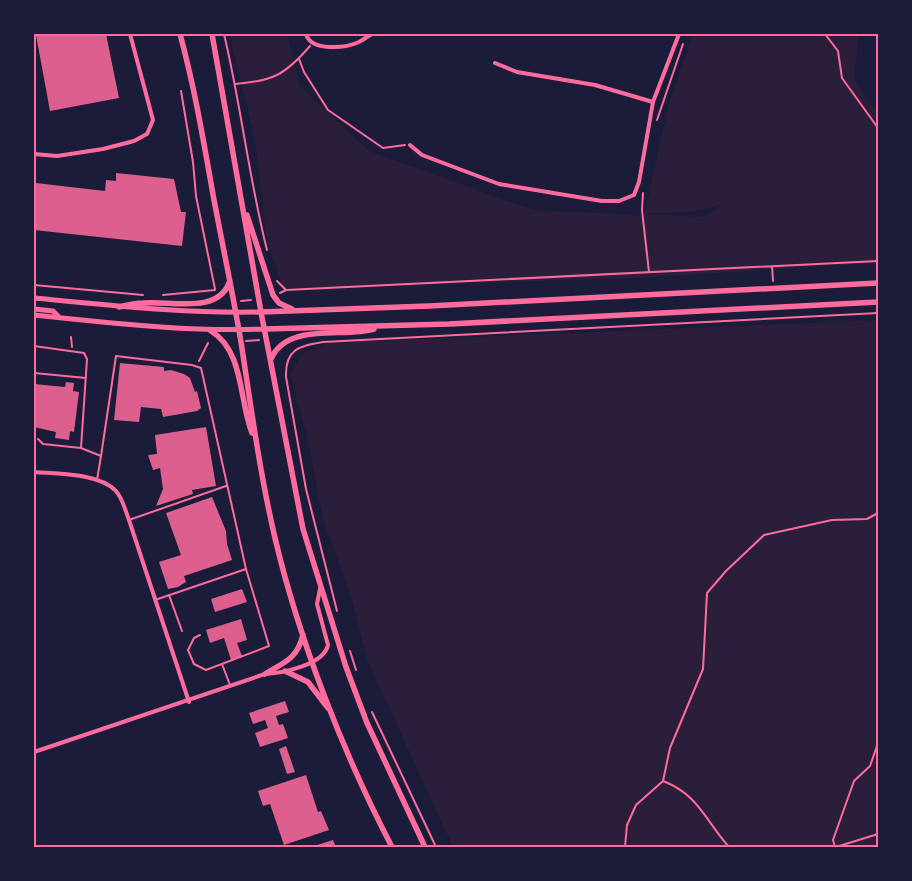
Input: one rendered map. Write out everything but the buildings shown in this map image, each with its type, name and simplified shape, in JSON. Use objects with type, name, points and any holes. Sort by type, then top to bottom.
[{"type":"main road","points":[[180,34],[201,123],[256,442],[275,539],[303,633],[334,716],[357,772],[392,847]]},
{"type":"main road","points":[[212,34],[261,312],[303,528],[346,667],[368,723],[425,847]]},
{"type":"main road","points":[[240,189],[274,295],[279,303],[293,310]]},
{"type":"main road","points":[[120,307],[143,303],[196,303],[210,301],[221,296],[229,282]]},
{"type":"main road","points":[[34,298],[120,307],[261,312],[429,306],[878,283]]},
{"type":"main road","points":[[34,315],[151,328],[210,331],[381,327],[878,302]]},
{"type":"main road","points":[[34,308],[53,311],[60,318]]},
{"type":"main road","points":[[270,360],[278,347],[294,338],[316,334],[361,333],[381,327]]},
{"type":"main road","points":[[210,331],[221,338],[233,361],[242,390],[246,417],[256,442]]},
{"type":"main road","points":[[265,674],[295,655],[303,633]]},
{"type":"main road","points":[[285,671],[300,677],[313,686],[334,716]]},
{"type":"street","points":[[34,154],[57,156],[103,149],[134,141],[147,134],[153,120],[130,34]]},
{"type":"street","points":[[306,34],[312,43],[327,47],[358,43],[372,34]]},
{"type":"street","points":[[410,145],[422,155],[499,184],[602,201],[619,201],[634,195],[639,182],[653,102],[679,34]]},
{"type":"street","points":[[495,63],[517,72],[595,85],[653,102]]},
{"type":"street","points":[[34,472],[77,475],[97,480],[115,490],[122,500],[189,702]]},
{"type":"street","points":[[34,752],[189,702],[265,674],[285,671],[323,656],[328,645],[317,604],[320,588]]},
{"type":"lane","points":[[34,346],[84,353],[87,359],[81,448]]},
{"type":"lane","points":[[97,480],[116,356],[197,367],[203,373],[226,486],[246,569],[269,646],[206,670],[194,664],[188,650],[194,638],[200,635]]},
{"type":"lane","points":[[34,373],[86,378]]},
{"type":"lane","points":[[38,439],[43,444],[81,448],[101,456]]},
{"type":"lane","points":[[129,520],[226,486]]},
{"type":"lane","points":[[155,600],[246,569]]},
{"type":"lane","points":[[169,595],[182,631]]},
{"type":"lane","points":[[222,664],[230,687]]},
{"type":"path","points":[[224,34],[258,213],[268,254]]},
{"type":"path","points":[[825,34],[838,51],[842,78],[878,128]]},
{"type":"path","points":[[655,125],[684,42]]},
{"type":"path","points":[[235,84],[262,82],[276,77],[298,59],[312,43]]},
{"type":"path","points":[[298,59],[328,110],[382,148],[410,145]]},
{"type":"path","points":[[181,91],[193,162],[197,202],[215,289],[221,296]]},
{"type":"path","points":[[642,185],[644,206],[642,210],[649,272]]},
{"type":"path","points":[[275,275],[277,281],[286,290],[878,261]]},
{"type":"path","points":[[34,285],[146,295]]},
{"type":"path","points":[[155,295],[215,289]]},
{"type":"path","points":[[232,302],[259,300]]},
{"type":"path","points":[[338,616],[312,516],[286,377],[288,358],[300,346],[323,342],[878,312]]},
{"type":"path","points":[[197,367],[202,352],[208,344]]},
{"type":"path","points":[[625,847],[628,825],[636,805],[663,781],[670,748],[703,669],[707,593],[726,571],[764,536],[832,520],[867,519],[878,513]]},
{"type":"path","points":[[349,649],[358,676]]},
{"type":"path","points":[[370,707],[436,847]]},
{"type":"path","points":[[878,743],[870,766],[854,781],[833,840],[836,847],[878,834]]},
{"type":"path","points":[[663,781],[680,788],[698,804],[728,847]]},
{"type":"shaded area","points":[[229,34],[287,34],[300,86],[369,151],[533,210],[644,215],[669,104],[693,34],[859,34],[854,80],[878,113],[878,263],[639,278],[283,289],[266,235],[255,139]],"holes":[[[721,205],[704,217],[645,214],[690,212]]]},
{"type":"shaded area","points":[[878,320],[878,847],[453,847],[368,662],[352,600],[323,519],[308,441],[290,374],[302,353],[330,343]]}]
